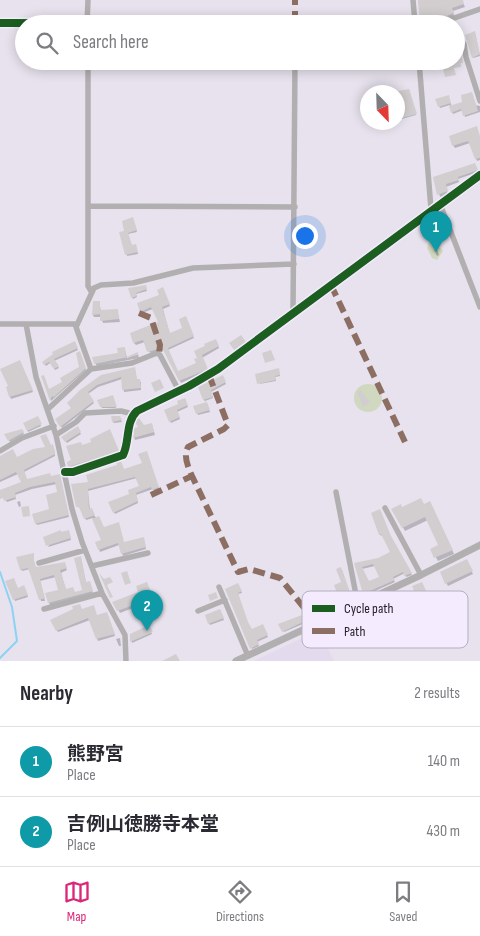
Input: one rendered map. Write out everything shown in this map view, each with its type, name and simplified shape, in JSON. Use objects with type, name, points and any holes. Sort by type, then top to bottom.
[{"type":"street","points":[[87,15],[88,0]]},
{"type":"street","points":[[413,0],[414,15]]},
{"type":"street","points":[[465,15],[480,9]]},
{"type":"street","points":[[0,23],[15,23]]},
{"type":"street","points":[[465,50],[480,102]]},
{"type":"street","points":[[88,70],[88,286],[91,291]]},
{"type":"street","points":[[293,312],[295,70]]},
{"type":"street","points":[[420,70],[431,209]]},
{"type":"street","points":[[56,435],[87,412],[121,411],[133,414],[218,369],[431,209],[480,175]]},
{"type":"street","points":[[440,204],[480,307]]},
{"type":"street","points":[[88,206],[295,207]]},
{"type":"street","points":[[91,370],[78,339],[77,324],[81,319],[91,291],[101,285],[133,283],[193,268],[294,264]]},
{"type":"street","points":[[0,324],[77,324]]},
{"type":"street","points":[[26,324],[36,377],[54,426],[72,509],[85,550],[102,593],[125,635],[126,661]]},
{"type":"street","points":[[48,409],[91,370],[115,367],[159,354],[179,391]]},
{"type":"street","points":[[65,472],[73,472],[122,456],[133,414]]},
{"type":"street","points":[[0,451],[22,438],[54,426]]},
{"type":"street","points":[[336,492],[355,591]]},
{"type":"street","points":[[385,508],[421,575]]},
{"type":"street","points":[[387,591],[480,545]]},
{"type":"street","points":[[40,563],[85,550]]},
{"type":"street","points":[[92,566],[148,553]]},
{"type":"street","points":[[219,587],[248,656]]},
{"type":"street","points":[[44,609],[102,593]]},
{"type":"street","points":[[198,611],[225,600]]},
{"type":"street","points":[[236,661],[302,631]]},
{"type":"shaded area","points":[[302,638],[302,648],[328,648],[334,661],[254,661]]},
{"type":"green space","points":[[433,241],[443,251],[437,260],[432,258],[427,248],[429,242]]},
{"type":"green space","points":[[368,384],[378,388],[382,398],[378,408],[368,412],[358,408],[354,398],[358,388]]},
{"type":"building","points":[[418,0],[463,0],[464,4],[452,8],[454,13],[449,15],[419,15]]},
{"type":"building","points":[[475,31],[480,54],[472,58],[465,35]]},
{"type":"building","points":[[443,70],[455,70],[456,75],[445,77]]},
{"type":"building","points":[[409,89],[417,114],[405,117],[405,90]]},
{"type":"building","points":[[472,92],[478,111],[463,116],[461,109],[451,113],[449,106],[462,102],[461,95]]},
{"type":"building","points":[[449,95],[451,103],[438,107],[435,99]]},
{"type":"building","points":[[477,126],[480,136],[480,158],[475,159],[468,141],[452,146],[449,136]]},
{"type":"building","points":[[475,163],[478,170],[458,177],[459,180],[446,184],[448,191],[437,195],[433,177]]},
{"type":"building","points":[[133,217],[137,230],[128,233],[132,245],[136,244],[138,252],[125,255],[119,232],[124,231],[122,221]]},
{"type":"building","points":[[146,285],[147,289],[136,293],[137,296],[131,298],[128,288]]},
{"type":"building","points":[[163,287],[170,304],[162,307],[170,333],[182,328],[179,319],[186,316],[194,336],[168,348],[178,371],[196,363],[194,359],[197,358],[194,351],[205,346],[204,344],[216,339],[219,346],[202,355],[208,369],[179,381],[162,348],[147,352],[143,340],[133,343],[130,333],[158,322],[151,307],[140,312],[137,303],[159,295],[157,290]]},
{"type":"building","points":[[93,301],[100,301],[100,310],[118,309],[119,319],[100,321],[100,314],[92,315]]},
{"type":"building","points":[[241,335],[246,342],[235,351],[229,343]]},
{"type":"building","points":[[75,341],[78,348],[54,359],[59,366],[54,369],[49,362],[44,365],[42,362],[53,354],[52,352]]},
{"type":"building","points":[[125,347],[126,357],[138,352],[138,355],[94,364],[92,357],[118,353],[117,348]]},
{"type":"building","points":[[271,350],[275,360],[265,363],[262,353]]},
{"type":"building","points":[[80,351],[86,368],[54,397],[52,396],[50,401],[41,376],[44,375],[49,389],[62,382],[60,378],[79,367],[76,353]]},
{"type":"building","points":[[20,360],[33,390],[9,397],[6,387],[8,386],[0,369]]},
{"type":"building","points":[[135,367],[137,379],[140,379],[141,388],[122,390],[121,377],[97,385],[88,392],[94,401],[60,427],[55,419],[71,408],[67,403],[80,390],[101,375]]},
{"type":"building","points":[[279,368],[280,375],[275,376],[276,380],[257,384],[255,374]]},
{"type":"building","points":[[223,375],[226,382],[211,390],[213,397],[203,400],[198,387]]},
{"type":"building","points":[[160,379],[164,388],[155,392],[151,383]]},
{"type":"building","points":[[361,390],[370,403],[363,407],[357,392]]},
{"type":"building","points":[[113,395],[117,407],[100,407],[97,400]]},
{"type":"building","points":[[185,398],[188,405],[177,410],[180,417],[169,422],[164,410],[178,404],[177,401]]},
{"type":"building","points":[[207,402],[210,410],[196,414],[193,406]]},
{"type":"building","points":[[38,416],[42,424],[27,431],[23,423]]},
{"type":"building","points":[[111,416],[120,416],[122,420],[112,422]]},
{"type":"building","points":[[139,418],[144,425],[152,423],[154,432],[133,438],[134,428],[138,427],[135,422]]},
{"type":"building","points":[[78,426],[81,432],[65,442],[61,437]]},
{"type":"building","points":[[22,429],[24,432],[8,441],[4,434]]},
{"type":"building","points":[[110,429],[119,451],[68,467],[67,462],[71,460],[66,446],[81,442],[82,445],[91,442],[90,439]]},
{"type":"building","points":[[46,434],[51,445],[53,444],[55,454],[24,470],[27,479],[50,473],[51,476],[60,474],[69,515],[35,524],[32,514],[49,509],[46,495],[57,492],[55,482],[30,487],[15,493],[16,497],[4,501],[3,498],[0,499],[0,490],[21,482],[16,472],[0,480],[0,456],[13,449],[17,457],[33,449],[45,447],[40,436]]},
{"type":"building","points":[[147,451],[159,487],[152,490],[151,487],[136,493],[138,501],[113,513],[108,502],[129,494],[128,490],[139,486],[135,477],[88,489],[89,509],[92,508],[95,515],[84,519],[79,507],[76,507],[71,484],[88,482],[86,475],[117,465],[116,462],[121,461],[124,469],[142,463],[138,454]]},
{"type":"building","points":[[421,498],[424,504],[430,501],[453,550],[434,558],[430,549],[438,545],[425,517],[402,528],[391,509],[401,504],[402,507]]},
{"type":"building","points":[[29,506],[30,516],[23,517],[21,507]]},
{"type":"building","points":[[380,509],[391,536],[412,573],[404,576],[403,572],[393,577],[395,580],[370,591],[362,591],[354,563],[378,558],[390,552],[381,534],[379,535],[371,513]],"holes":[[[373,564],[379,577],[369,581],[362,567]]]},
{"type":"building","points":[[99,516],[104,527],[119,522],[124,542],[144,537],[146,547],[121,554],[118,543],[98,550],[95,542],[101,540],[92,519]]},
{"type":"building","points":[[61,530],[61,532],[69,530],[71,538],[46,546],[43,537]]},
{"type":"building","points":[[34,553],[34,564],[37,567],[65,562],[67,568],[60,570],[66,589],[73,587],[75,592],[82,590],[74,558],[81,556],[86,582],[90,581],[93,591],[48,603],[45,593],[58,590],[54,575],[40,579],[45,598],[39,600],[28,568],[20,570],[16,557]]},
{"type":"building","points":[[467,559],[473,571],[445,584],[440,572]]},
{"type":"building","points":[[341,567],[350,591],[336,591],[334,585],[341,582],[336,569]]},
{"type":"building","points":[[127,571],[131,583],[125,585],[121,573]]},
{"type":"building","points":[[99,573],[104,579],[110,577],[113,582],[107,585],[113,597],[110,598]]},
{"type":"building","points":[[14,578],[18,588],[24,585],[28,595],[13,600],[5,581]]},
{"type":"building","points":[[147,582],[154,600],[141,604],[140,608],[131,606],[117,611],[112,602],[138,592],[136,586]]},
{"type":"building","points":[[422,582],[426,591],[414,591],[412,586]]},
{"type":"building","points":[[238,583],[242,591],[238,593],[252,629],[263,624],[268,635],[257,640],[259,644],[250,649],[225,589]]},
{"type":"building","points":[[216,592],[218,598],[210,601],[208,595]]},
{"type":"building","points":[[80,604],[82,609],[94,605],[97,615],[107,612],[115,634],[96,639],[88,618],[56,631],[50,620],[73,609],[72,606]]},
{"type":"building","points":[[220,609],[224,618],[208,624],[205,615]]},
{"type":"building","points":[[302,615],[302,622],[282,632],[278,624]]},
{"type":"building","points":[[149,625],[153,632],[130,642],[130,634]]},
{"type":"building","points":[[176,654],[180,661],[162,661]]},
{"type":"waterway","points":[[0,572],[12,607],[17,641],[0,658]]},
{"type":"marked path","points":[[295,0],[295,15]]},
{"type":"marked path","points":[[331,285],[405,442]]},
{"type":"marked path","points":[[139,313],[151,318],[160,345],[159,354]]},
{"type":"marked path","points":[[209,375],[228,425],[224,429],[188,447],[186,458],[190,473],[238,572],[249,569],[280,578],[302,605]]},
{"type":"marked path","points":[[151,495],[192,476]]},
{"type":"cycle path","points":[[0,23],[15,23]]},
{"type":"cycle path","points":[[65,472],[73,472],[123,455],[129,426],[137,411],[189,386],[218,369],[480,175]]},
{"type":"place","name":"熊野宮","points":[[436,252]]},
{"type":"place","name":"吉例山徳勝寺本堂","points":[[147,631]]}]
